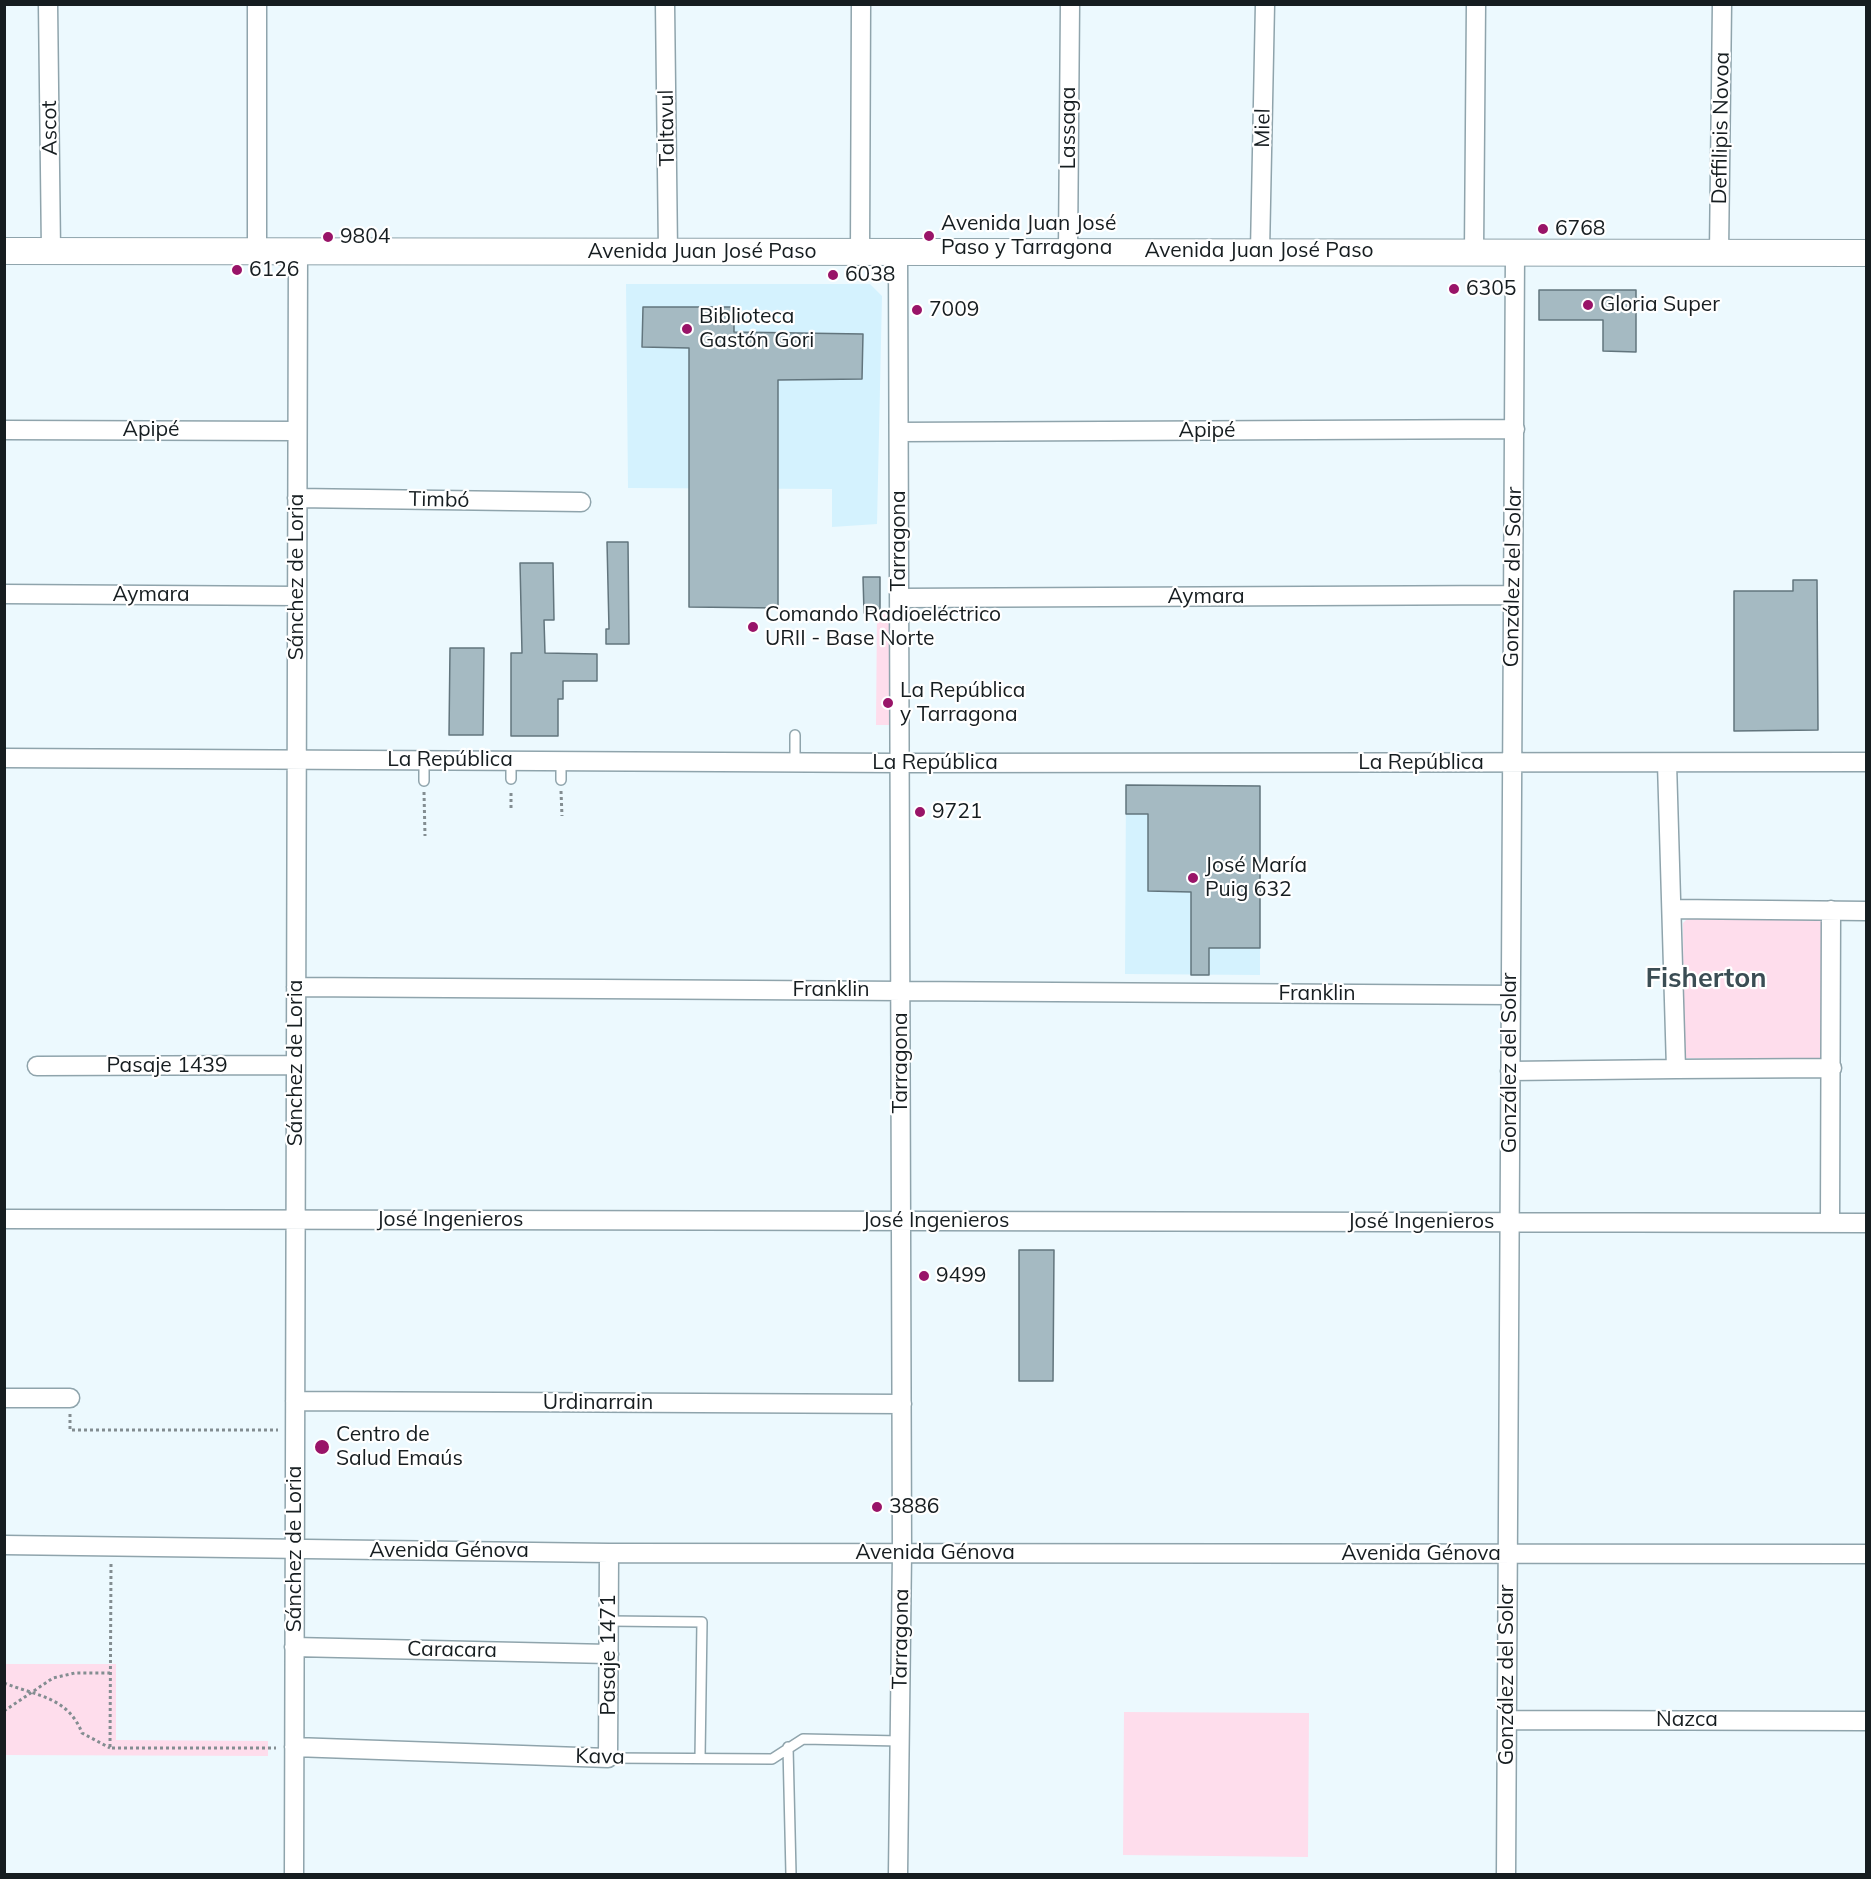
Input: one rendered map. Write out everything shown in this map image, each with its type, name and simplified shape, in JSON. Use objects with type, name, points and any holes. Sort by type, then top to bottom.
[{"type":"main road","name":"Avenida Juan José Paso","points":[[4,251],[1866,253]]},
{"type":"street","name":"Ascot","points":[[48,4],[51,251]]},
{"type":"street","points":[[257,4],[257,251]]},
{"type":"street","name":"Taltavul","points":[[665,4],[668,252]]},
{"type":"street","points":[[860,252],[861,4]]},
{"type":"street","name":"Lassaga","points":[[1068,251],[1070,4]]},
{"type":"street","name":"Miel","points":[[1260,251],[1265,4]]},
{"type":"street","points":[[1474,251],[1476,4]]},
{"type":"street","name":"Deffilipis Novoa","points":[[1719,252],[1722,4]]},
{"type":"street","name":"Sánchez de Loria","points":[[294,1875],[298,251]]},
{"type":"street","name":"Tarragona","points":[[898,251],[902,1404],[898,1875]]},
{"type":"street","name":"González del Solar","points":[[1506,1875],[1515,252]]},
{"type":"street","name":"Apipé","points":[[899,432],[1515,429]]},
{"type":"street","name":"Apipé","points":[[4,430],[297,430]]},
{"type":"street","name":"Timbó","points":[[297,498],[581,502]]},
{"type":"street","name":"Aymara","points":[[4,594],[297,596]]},
{"type":"street","name":"Aymara","points":[[899,598],[1513,595]]},
{"type":"street","name":"La República","points":[[4,758],[424,760],[511,770],[561,761],[899,764],[1866,762]]},
{"type":"street","points":[[1667,763],[1676,1069]]},
{"type":"street","points":[[1673,909],[1866,911]]},
{"type":"street","points":[[1830,1223],[1831,910]]},
{"type":"street","name":"Franklin","points":[[296,987],[1511,995]]},
{"type":"street","name":"Pasaje 1439","points":[[37,1066],[296,1065]]},
{"type":"street","points":[[1510,1071],[1832,1068]]},
{"type":"street","name":"José Ingenieros","points":[[4,1220],[1866,1223]]},
{"type":"street","points":[[4,1398],[70,1398]]},
{"type":"street","name":"Urdinarrain","points":[[295,1401],[902,1404]]},
{"type":"street","name":"Avenida Génova","points":[[4,1545],[609,1553],[1866,1554]]},
{"type":"street","name":"Pasaje 1471","points":[[608,1758],[609,1553]]},
{"type":"street","name":"Caracara","points":[[294,1647],[609,1654]]},
{"type":"street","name":"Nazca","points":[[1507,1720],[1866,1721]]},
{"type":"street","name":"Kava","points":[[294,1747],[608,1758]]},
{"type":"lane","points":[[795,735],[795,763]]},
{"type":"lane","points":[[424,760],[424,781]]},
{"type":"lane","points":[[561,761],[561,780]]},
{"type":"lane","points":[[609,1621],[702,1622],[700,1758]]},
{"type":"lane","name":"Kava","points":[[608,1758],[772,1759],[788,1747],[803,1740],[900,1741]]},
{"type":"lane","points":[[788,1747],[791,1875]]},
{"type":"path","points":[[511,770],[511,811]]},
{"type":"path","points":[[561,780],[562,816]]},
{"type":"path","points":[[424,781],[424,836]]},
{"type":"path","points":[[70,1398],[69,1430],[295,1430]]},
{"type":"path","points":[[110,1748],[111,1547]]},
{"type":"path","points":[[4,1711],[53,1678],[75,1673],[110,1673]]},
{"type":"path","points":[[4,1683],[55,1701],[76,1717],[82,1733],[110,1748],[294,1747]]},
{"type":"shaded area","points":[[626,284],[870,284],[882,296],[877,524],[832,527],[832,489],[628,488]]},
{"type":"shaded area","points":[[877,613],[890,613],[891,725],[876,725]]},
{"type":"shaded area","name":"José María Puig 632","points":[[1126,785],[1260,786],[1260,975],[1125,974]]},
{"type":"shaded area","points":[[1690,916],[1821,918],[1822,1060],[1684,1058],[1683,923]]},
{"type":"shaded area","points":[[5,1664],[116,1664],[116,1740],[268,1741],[268,1756],[5,1755]]},
{"type":"shaded area","points":[[1124,1712],[1309,1713],[1308,1857],[1123,1855]]},
{"type":"building","name":"Gloria Super","points":[[1539,290],[1636,290],[1636,352],[1603,351],[1603,320],[1539,320]]},
{"type":"building","points":[[643,307],[734,307],[734,332],[863,334],[862,379],[778,380],[778,608],[689,607],[689,348],[642,347]]},
{"type":"building","points":[[607,542],[628,542],[629,644],[606,644],[606,629],[609,629]]},
{"type":"building","points":[[520,563],[553,563],[554,620],[544,620],[545,653],[597,654],[597,681],[563,681],[563,699],[558,699],[558,736],[511,736],[511,653],[522,653]]},
{"type":"building","points":[[863,577],[880,577],[880,613],[864,613]]},
{"type":"building","points":[[1793,580],[1817,580],[1818,730],[1734,731],[1734,591],[1793,591]]},
{"type":"building","points":[[450,648],[484,648],[483,735],[449,735]]},
{"type":"building","name":"José María Puig 632","points":[[1126,785],[1260,786],[1260,948],[1209,948],[1209,975],[1191,975],[1191,892],[1148,891],[1148,814],[1126,814]]},
{"type":"building","points":[[1019,1250],[1054,1250],[1053,1381],[1019,1381]]},
{"type":"place","name":"6768","points":[[1543,229]]},
{"type":"place","name":"Avenida Juan José Paso y Tarragona","points":[[929,236]]},
{"type":"place","name":"9804","points":[[328,237]]},
{"type":"place","name":"6126","points":[[237,270]]},
{"type":"place","name":"6038","points":[[833,275]]},
{"type":"place","name":"6305","points":[[1454,289]]},
{"type":"place","name":"Gloria Super","points":[[1588,305]]},
{"type":"place","name":"7009","points":[[917,310]]},
{"type":"place","name":"Biblioteca Gastón Gori","points":[[687,329]]},
{"type":"place","name":"Comando Radioeléctrico URII - Base Norte","points":[[753,627]]},
{"type":"place","name":"La República y Tarragona","points":[[888,703]]},
{"type":"place","name":"9721","points":[[920,812]]},
{"type":"place","name":"José María Puig 632","points":[[1193,878]]},
{"type":"place","name":"9499","points":[[924,1276]]},
{"type":"place","name":"Centro de Salud Emaús","points":[[322,1447]]},
{"type":"place","name":"3886","points":[[877,1507]]},
{"type":"district","name":"Fisherton","points":[[1706,979]]}]
